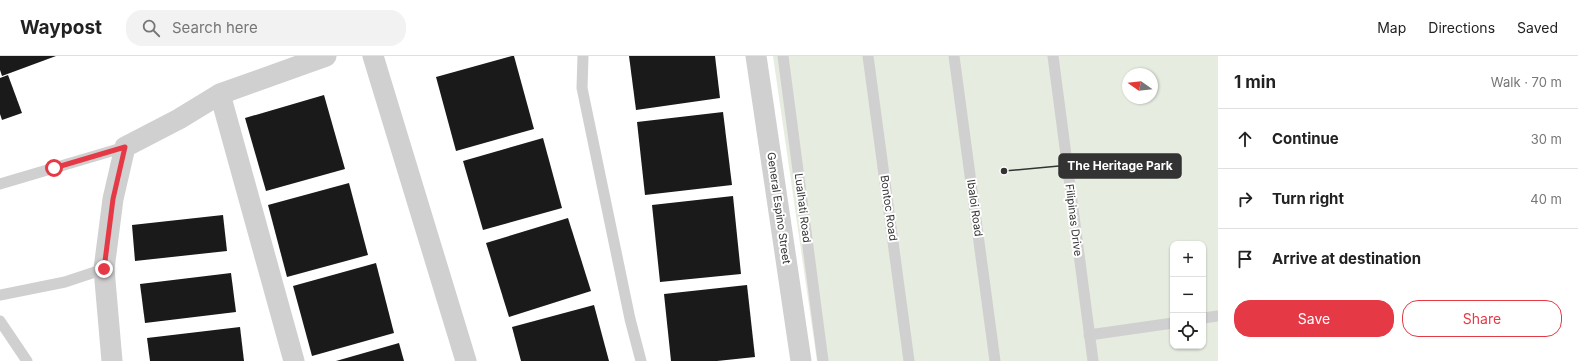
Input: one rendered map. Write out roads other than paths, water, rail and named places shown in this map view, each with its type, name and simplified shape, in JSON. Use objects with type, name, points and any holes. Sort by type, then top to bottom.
[{"type":"street","points":[[112,361],[104,269],[113,199],[125,147],[179,119],[220,94],[326,56]]},
{"type":"street","points":[[372,56],[466,361]]},
{"type":"street","name":"General Espino Street","points":[[756,56],[801,361]]},
{"type":"street","points":[[220,94],[294,361]]},
{"type":"lane","points":[[583,56],[582,88],[630,319],[641,361]]},
{"type":"lane","name":"Lualhati Road","points":[[784,56],[823,361]]},
{"type":"lane","name":"Bontoc Road","points":[[868,56],[909,361]]},
{"type":"lane","name":"Ibaloi Road","points":[[954,56],[995,361]]},
{"type":"lane","name":"Filipinas Drive","points":[[1053,56],[1093,361]]},
{"type":"lane","points":[[0,184],[125,147]]},
{"type":"lane","points":[[0,295],[64,282],[104,269]]},
{"type":"lane","points":[[1206,318],[1218,316]]},
{"type":"lane","points":[[0,321],[27,361]]},
{"type":"lane","points":[[1089,335],[1170,323]]},
{"type":"place","name":"The Heritage Park","points":[[1004,171]]}]
